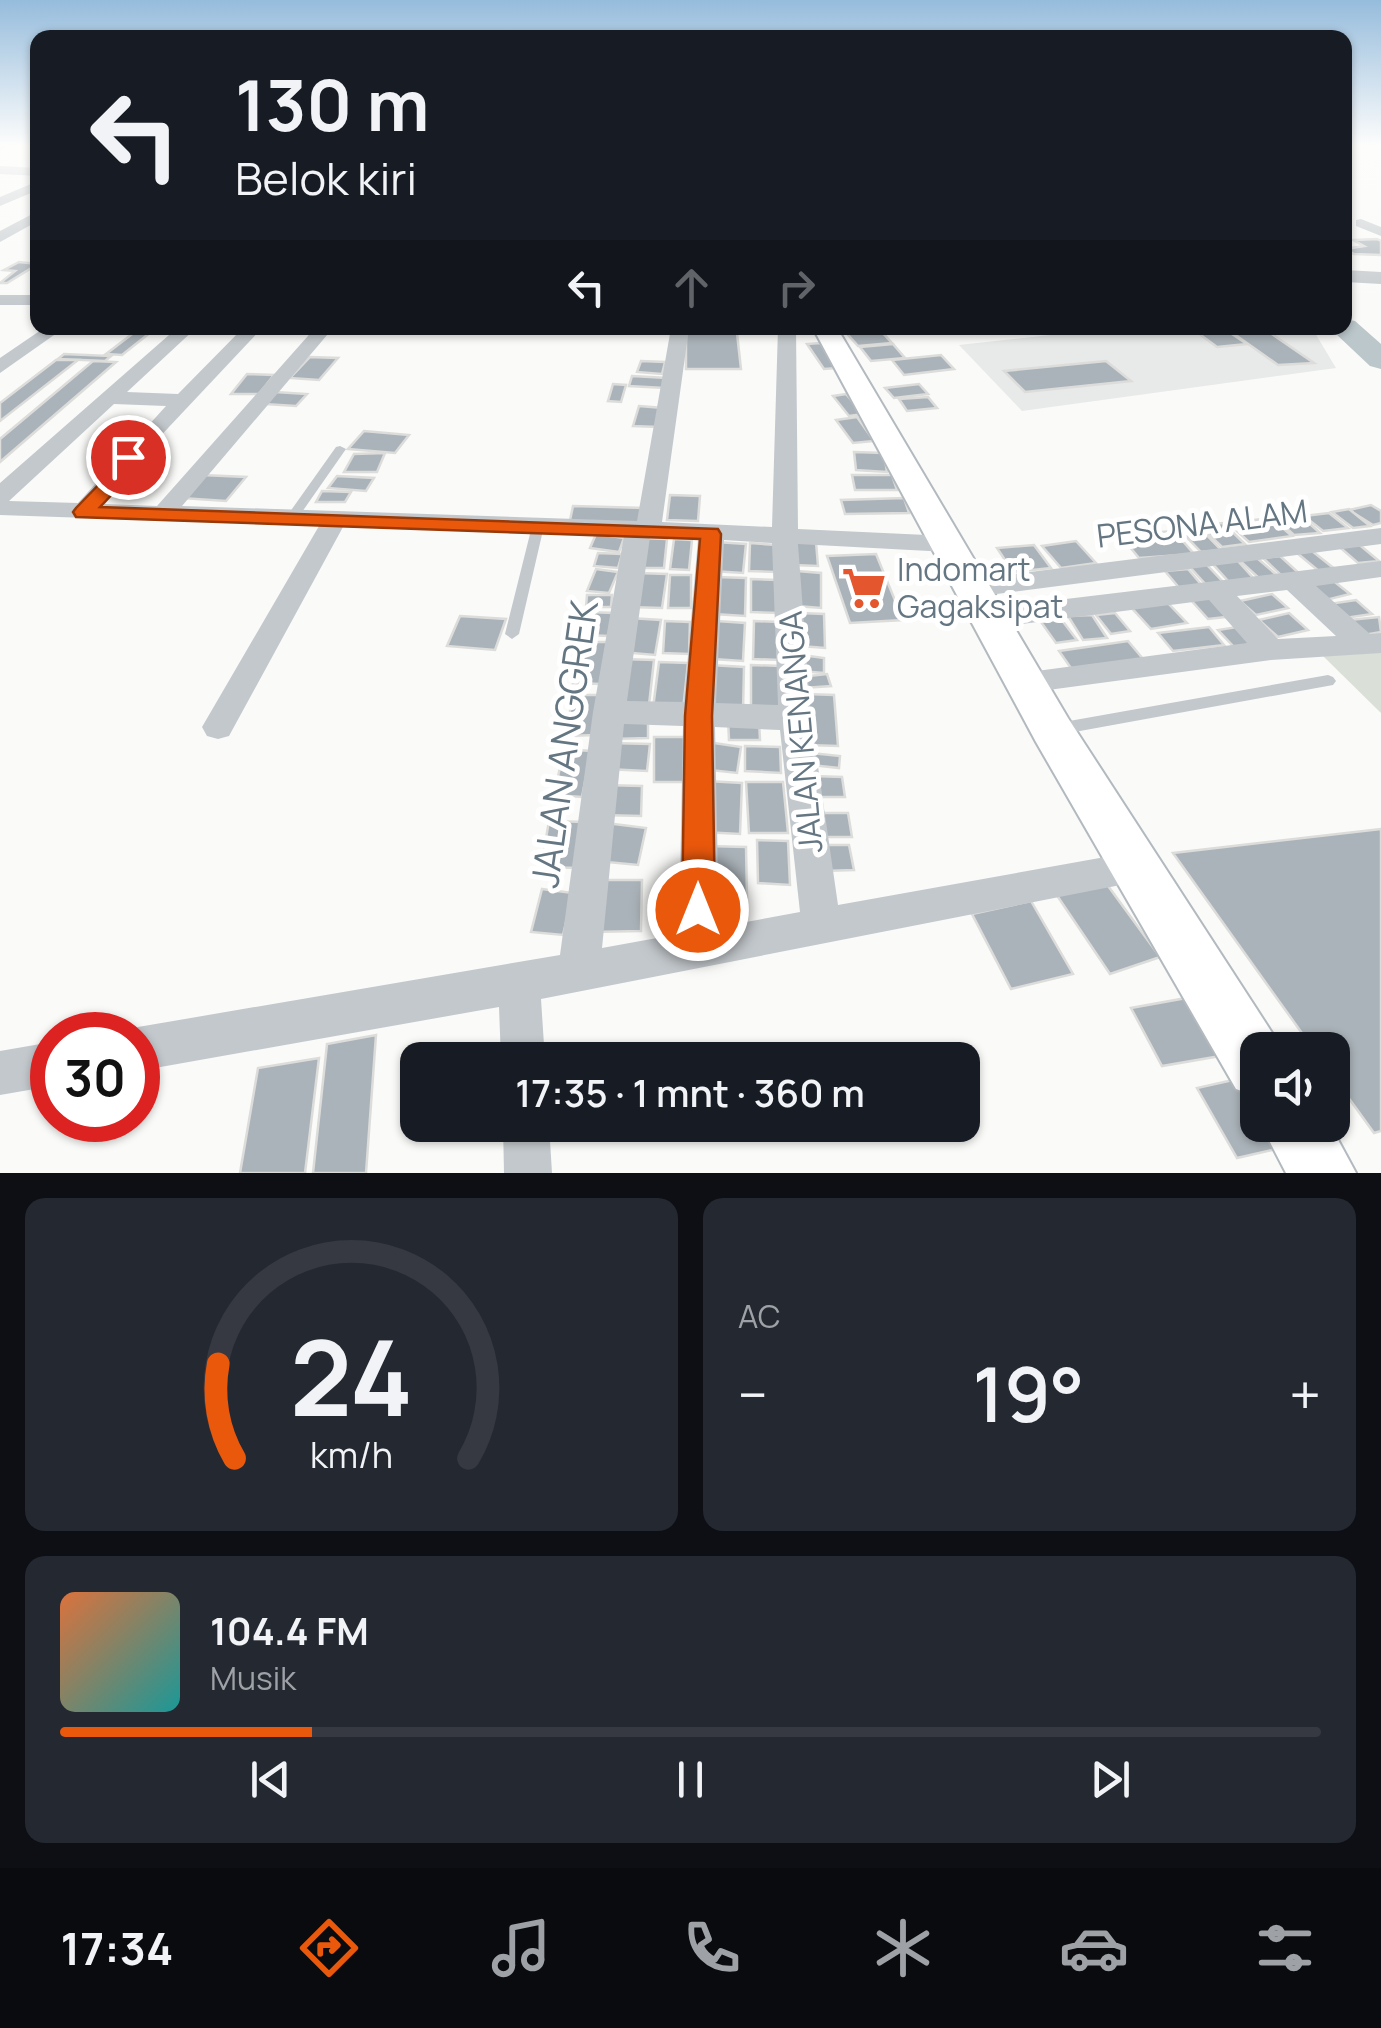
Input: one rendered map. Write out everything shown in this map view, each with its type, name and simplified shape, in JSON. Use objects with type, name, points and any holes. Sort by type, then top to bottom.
[{"type":"main road","points":[[829,335],[1052,730],[1240,1039]]},
{"type":"main road","points":[[1304,1142],[1323,1173]]},
{"type":"street","points":[[0,237],[30,220]]},
{"type":"street","points":[[1361,223],[1381,232]]},
{"type":"street","points":[[1352,276],[1381,278]]},
{"type":"street","points":[[0,300],[30,300]]},
{"type":"street","points":[[0,367],[45,335]]},
{"type":"street","points":[[0,496],[179,335]]},
{"type":"street","points":[[83,512],[112,483],[128,457],[246,335]]},
{"type":"street","points":[[161,516],[318,335]]},
{"type":"street","name":"JALAN ANGGREK","points":[[579,969],[608,712],[679,335]]},
{"type":"street","name":"JALAN KENANGA","points":[[787,335],[785,533],[795,718],[821,927]]},
{"type":"street","points":[[109,398],[182,400]]},
{"type":"street","points":[[0,508],[711,534],[785,533],[948,544]]},
{"type":"street","points":[[218,726],[334,521]]},
{"type":"street","points":[[698,949],[698,716],[711,534]]},
{"type":"street","name":"PESONA ALAM","points":[[982,603],[1381,536]]},
{"type":"street","points":[[982,603],[1216,590],[1376,575]]},
{"type":"street","points":[[1293,580],[1372,644]]},
{"type":"street","points":[[1216,590],[1272,650]]},
{"type":"street","points":[[1026,682],[1272,650],[1372,644]]},
{"type":"street","points":[[608,712],[795,718]]},
{"type":"street","points":[[160,1045],[519,983],[1134,868]]},
{"type":"street","points":[[519,983],[521,1042]]},
{"type":"street","points":[[0,1073],[30,1068]]},
{"type":"street","points":[[527,1142],[528,1173]]},
{"type":"lane","points":[[291,520],[340,449]]},
{"type":"lane","points":[[512,634],[538,526]]},
{"type":"lane","points":[[1052,730],[1328,681]]},
{"type":"shaded area","points":[[1051,335],[1316,335],[1336,368],[1022,411],[959,345]]},
{"type":"shaded area","points":[[1381,649],[1381,713],[1321,654]]},
{"type":"building","points":[[1353,240],[1381,241],[1381,255],[1354,254],[1352,248],[1364,246]]},
{"type":"building","points":[[19,262],[30,263],[30,269],[0,283],[15,271],[4,270]]},
{"type":"building","points":[[131,335],[147,335],[122,355],[106,354]]},
{"type":"building","points":[[686,335],[737,335],[741,369],[686,369]]},
{"type":"building","points":[[848,335],[885,335],[892,343],[858,346]]},
{"type":"building","points":[[1201,335],[1234,335],[1247,344],[1217,347]]},
{"type":"building","points":[[1236,335],[1273,335],[1314,363],[1278,365]]},
{"type":"building","points":[[820,343],[838,368],[824,369],[807,344]]},
{"type":"building","points":[[893,344],[905,358],[871,361],[860,347]]},
{"type":"building","points":[[64,354],[111,356],[105,361],[58,359]]},
{"type":"building","points":[[941,355],[954,369],[904,375],[892,360]]},
{"type":"building","points":[[310,357],[338,358],[319,380],[290,378]]},
{"type":"building","points":[[56,360],[78,360],[0,421],[0,403]]},
{"type":"building","points":[[93,361],[116,362],[0,462],[0,439]]},
{"type":"building","points":[[641,361],[665,362],[662,374],[637,372]]},
{"type":"building","points":[[1106,361],[1131,381],[1025,392],[1004,371]]},
{"type":"building","points":[[247,374],[274,375],[259,394],[231,394]]},
{"type":"building","points":[[632,376],[667,378],[665,388],[629,386]]},
{"type":"building","points":[[613,384],[626,385],[621,402],[608,401]]},
{"type":"building","points":[[919,384],[928,394],[894,398],[885,388]]},
{"type":"building","points":[[275,392],[307,394],[296,406],[264,404]]},
{"type":"building","points":[[846,394],[863,414],[849,416],[833,396]]},
{"type":"building","points":[[928,397],[937,408],[907,411],[899,399]]},
{"type":"building","points":[[639,406],[663,408],[659,427],[633,426]]},
{"type":"building","points":[[857,417],[874,441],[853,443],[836,420]]},
{"type":"building","points":[[364,431],[409,435],[395,453],[348,449]]},
{"type":"building","points":[[854,452],[884,453],[887,472],[856,470]]},
{"type":"building","points":[[385,453],[377,472],[344,472],[354,454]]},
{"type":"building","points":[[202,475],[246,477],[226,501],[181,498]]},
{"type":"building","points":[[852,475],[892,475],[897,490],[855,490]]},
{"type":"building","points":[[337,476],[374,478],[366,491],[328,488]]},
{"type":"building","points":[[322,491],[351,492],[345,502],[316,502]]},
{"type":"building","points":[[670,495],[700,496],[698,521],[667,520]]},
{"type":"building","points":[[904,498],[909,513],[845,514],[841,500]]},
{"type":"building","points":[[1371,505],[1381,511],[1381,523],[1373,525],[1349,510]]},
{"type":"building","points":[[573,506],[645,508],[643,527],[569,525]]},
{"type":"building","points":[[1349,509],[1370,526],[1353,528],[1332,512]]},
{"type":"building","points":[[1329,513],[1348,528],[1323,531],[1304,516]]},
{"type":"building","points":[[1300,515],[1320,533],[1294,535],[1275,518]]},
{"type":"building","points":[[1271,518],[1292,536],[1249,542],[1228,523]]},
{"type":"building","points":[[1223,523],[1245,544],[1222,547],[1200,526]]},
{"type":"building","points":[[1198,526],[1221,550],[1201,552],[1178,528]]},
{"type":"building","points":[[1174,531],[1194,554],[1139,558],[1120,535]]},
{"type":"building","points":[[596,534],[624,538],[619,552],[590,548]]},
{"type":"building","points":[[641,538],[667,539],[664,568],[638,568]]},
{"type":"building","points":[[674,539],[692,540],[689,570],[670,569]]},
{"type":"building","points":[[792,541],[816,542],[818,566],[794,565]]},
{"type":"building","points":[[1076,541],[1096,563],[1061,568],[1042,546]]},
{"type":"building","points":[[716,542],[746,544],[743,573],[712,571]]},
{"type":"building","points":[[1356,542],[1379,561],[1358,563],[1336,544]]},
{"type":"building","points":[[750,543],[776,545],[776,572],[749,571]]},
{"type":"building","points":[[1034,545],[1051,568],[1013,572],[997,548]]},
{"type":"building","points":[[1312,551],[1336,570],[1320,572],[1297,553]]},
{"type":"building","points":[[598,553],[622,554],[618,568],[594,566]]},
{"type":"building","name":"Indomart Gagaksipat","points":[[876,554],[903,620],[850,623],[827,556]]},
{"type":"building","points":[[1280,556],[1301,575],[1283,577],[1263,558]]},
{"type":"building","points":[[1257,558],[1279,577],[1261,580],[1239,560]]},
{"type":"building","points":[[1237,560],[1255,580],[1229,582],[1211,562]]},
{"type":"building","points":[[1206,564],[1226,585],[1208,587],[1189,566]]},
{"type":"building","points":[[596,569],[618,572],[609,593],[587,591]]},
{"type":"building","points":[[1188,569],[1204,588],[1181,590],[1165,571]]},
{"type":"building","points":[[797,571],[821,573],[821,608],[797,606]]},
{"type":"building","points":[[637,573],[667,574],[662,608],[630,607]]},
{"type":"building","points":[[670,575],[691,575],[691,608],[668,608]]},
{"type":"building","points":[[717,577],[746,578],[745,616],[714,614]]},
{"type":"building","points":[[751,579],[779,580],[780,613],[751,612]]},
{"type":"building","points":[[1331,579],[1350,594],[1326,600],[1307,585]]},
{"type":"building","points":[[1272,594],[1288,608],[1256,615],[1240,601]]},
{"type":"building","points":[[587,595],[612,595],[611,607],[586,607]]},
{"type":"building","points":[[1216,596],[1235,616],[1208,619],[1190,599]]},
{"type":"building","points":[[1164,599],[1187,623],[1151,629],[1129,605]]},
{"type":"building","points":[[1356,600],[1372,614],[1345,618],[1329,604]]},
{"type":"building","points":[[587,612],[614,613],[610,636],[582,635]]},
{"type":"building","points":[[800,613],[824,614],[825,648],[801,646]]},
{"type":"building","points":[[1115,613],[1130,631],[1111,634],[1096,615]]},
{"type":"building","points":[[1289,613],[1308,630],[1278,637],[1259,620]]},
{"type":"building","points":[[1092,615],[1107,638],[1083,640],[1068,616]]},
{"type":"building","points":[[460,616],[506,619],[495,650],[447,646]]},
{"type":"building","points":[[1379,617],[1381,632],[1364,635],[1349,620]]},
{"type":"building","points":[[629,618],[661,620],[655,655],[621,652]]},
{"type":"building","points":[[1061,619],[1077,640],[1056,643],[1041,622]]},
{"type":"building","points":[[665,621],[690,622],[689,654],[663,653]]},
{"type":"building","points":[[717,621],[745,623],[743,661],[713,659]]},
{"type":"building","points":[[754,621],[780,622],[780,660],[753,659]]},
{"type":"building","points":[[1243,626],[1260,643],[1234,647],[1218,630]]},
{"type":"building","points":[[1209,627],[1224,645],[1173,651],[1158,633]]},
{"type":"building","points":[[1128,641],[1144,660],[1073,671],[1059,651]]},
{"type":"building","points":[[580,642],[607,642],[601,684],[573,683]]},
{"type":"building","points":[[802,655],[824,658],[824,673],[800,671]]},
{"type":"building","points":[[621,659],[654,660],[649,705],[614,704]]},
{"type":"building","points":[[659,662],[688,663],[683,710],[653,708]]},
{"type":"building","points":[[710,665],[744,667],[743,711],[707,709]]},
{"type":"building","points":[[751,665],[781,666],[782,713],[751,711]]},
{"type":"building","points":[[827,674],[831,686],[803,688],[799,677]]},
{"type":"building","points":[[805,694],[834,695],[838,746],[808,745]]},
{"type":"building","points":[[572,695],[598,695],[595,735],[567,736]]},
{"type":"building","points":[[728,719],[759,720],[760,740],[729,740]]},
{"type":"building","points":[[648,721],[648,738],[611,739],[611,722]]},
{"type":"building","points":[[654,737],[684,737],[685,782],[654,782]]},
{"type":"building","points":[[609,743],[650,744],[647,771],[606,769]]},
{"type":"building","points":[[714,743],[741,747],[737,773],[710,770]]},
{"type":"building","points":[[745,746],[780,747],[781,773],[745,771]]},
{"type":"building","points":[[564,749],[591,751],[582,797],[554,795]]},
{"type":"building","points":[[811,753],[840,756],[839,768],[811,765]]},
{"type":"building","points":[[813,776],[842,777],[845,797],[815,797]]},
{"type":"building","points":[[706,781],[742,783],[740,834],[703,832]]},
{"type":"building","points":[[746,782],[783,782],[788,833],[749,833]]},
{"type":"building","points":[[603,785],[642,786],[641,816],[601,815]]},
{"type":"building","points":[[820,813],[848,813],[852,837],[823,837]]},
{"type":"building","points":[[549,821],[586,822],[579,868],[541,867]]},
{"type":"building","points":[[606,823],[646,828],[638,865],[596,861]]},
{"type":"building","points":[[1381,829],[1381,1131],[1374,1133],[1350,1100],[1350,1032],[1301,1032],[1173,853]]},
{"type":"building","points":[[757,840],[788,841],[790,885],[758,883]]},
{"type":"building","points":[[819,845],[849,845],[854,870],[823,871]]},
{"type":"building","points":[[706,846],[746,847],[747,898],[706,897]]},
{"type":"building","points":[[1103,879],[1160,957],[1110,974],[1056,894]]},
{"type":"building","points":[[594,880],[642,880],[641,931],[591,932]]},
{"type":"building","points":[[542,889],[573,893],[563,935],[531,932]]},
{"type":"building","points":[[1031,901],[1073,974],[1011,989],[972,914]]},
{"type":"building","points":[[1192,997],[1226,1055],[1162,1066],[1131,1008]]},
{"type":"building","points":[[376,1035],[366,1173],[313,1173],[327,1044]]},
{"type":"building","points":[[319,1058],[305,1173],[240,1173],[258,1068]]},
{"type":"building","points":[[1240,1078],[1240,1142],[1294,1145],[1237,1158],[1197,1088]]},
{"type":"waterway","points":[[1352,333],[1381,360]]},
{"type":"place","name":"Indomart Gagaksipat","points":[[864,588]]},
{"type":"route","points":[[128,457],[112,483],[83,512],[711,534],[698,716],[698,910]]}]
